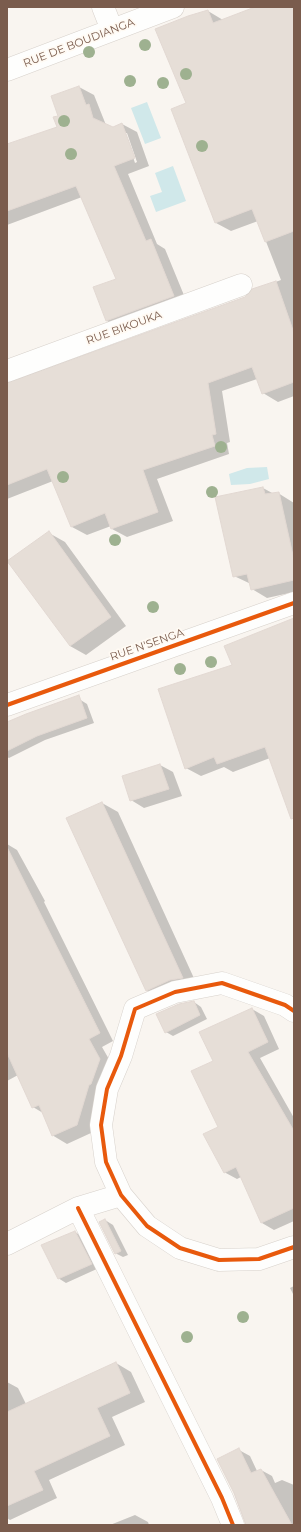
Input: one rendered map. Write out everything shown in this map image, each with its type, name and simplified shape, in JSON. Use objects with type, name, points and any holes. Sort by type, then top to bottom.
[{"type":"street","points":[[103,7],[112,30]]},
{"type":"street","name":"RUE DE BOUDIANGA","points":[[7,70],[173,7]]},
{"type":"street","name":"RUE BIKOUKA","points":[[7,371],[241,286]]},
{"type":"street","name":"RUE N'SENGA","points":[[7,705],[294,603]]},
{"type":"street","points":[[294,1011],[286,1006],[222,984],[175,992],[135,1009],[121,1056],[106,1089],[101,1125],[106,1162],[121,1195],[146,1226],[180,1248],[219,1260],[259,1259],[294,1247]]},
{"type":"street","points":[[7,1244],[78,1208],[121,1195]]},
{"type":"street","points":[[78,1208],[222,1498],[233,1525]]},
{"type":"water","points":[[147,102],[161,138],[145,144],[131,108]]},
{"type":"water","points":[[173,166],[186,201],[156,212],[150,196],[162,192],[155,173]]},
{"type":"water","points":[[267,467],[269,479],[250,484],[231,485],[229,474],[247,468]]},
{"type":"building","points":[[255,7],[294,7],[294,231],[265,242],[252,209],[215,223],[171,109],[186,103],[155,29],[208,10],[213,23]]},
{"type":"building","points":[[79,86],[86,105],[89,104],[93,118],[113,127],[122,123],[135,158],[114,166],[146,241],[151,239],[174,296],[106,321],[93,287],[116,279],[76,186],[7,211],[7,144],[57,127],[53,117],[58,116],[51,96]]},
{"type":"building","points":[[276,281],[294,333],[294,382],[262,394],[252,367],[208,383],[216,434],[212,435],[215,446],[143,470],[158,512],[111,529],[105,513],[71,527],[47,469],[7,485],[7,383],[245,297],[252,289]]},
{"type":"building","points":[[263,487],[265,494],[279,492],[294,560],[294,580],[251,590],[247,574],[233,577],[215,497]]},
{"type":"building","points":[[49,531],[111,617],[70,646],[7,561]]},
{"type":"building","points":[[294,618],[294,818],[291,819],[265,747],[217,764],[214,757],[185,769],[158,689],[232,665],[224,646]]},
{"type":"building","points":[[79,695],[87,718],[37,736],[7,751],[7,722]]},
{"type":"building","points":[[160,764],[169,789],[130,801],[122,776]]},
{"type":"building","points":[[102,802],[183,978],[170,980],[146,991],[66,818]]},
{"type":"building","points":[[7,847],[100,1033],[89,1039],[100,1059],[91,1084],[89,1085],[77,1125],[52,1136],[39,1105],[32,1108],[7,1053]]},
{"type":"building","points":[[194,1001],[200,1015],[165,1033],[156,1014],[179,1004]]},
{"type":"building","points":[[252,1008],[268,1042],[248,1052],[294,1131],[294,1208],[261,1223],[236,1167],[224,1173],[203,1134],[218,1127],[191,1071],[213,1061],[199,1032]]},
{"type":"building","points":[[105,1219],[121,1251],[115,1254],[99,1222]]},
{"type":"building","points":[[75,1231],[92,1264],[58,1279],[41,1245]]},
{"type":"building","points":[[116,1362],[130,1393],[97,1408],[110,1436],[34,1471],[43,1490],[7,1506],[7,1412]]},
{"type":"building","points":[[239,1448],[251,1473],[261,1469],[292,1525],[246,1525],[234,1493],[217,1459]]},
{"type":"cycle path","points":[[7,705],[294,603]]},
{"type":"cycle path","points":[[294,1011],[285,1005],[222,983],[175,992],[135,1009],[121,1056],[107,1089],[101,1125],[106,1162],[121,1195],[147,1226],[180,1248],[219,1260],[259,1259],[294,1247]]},
{"type":"cycle path","points":[[78,1208],[222,1498],[233,1525]]}]
